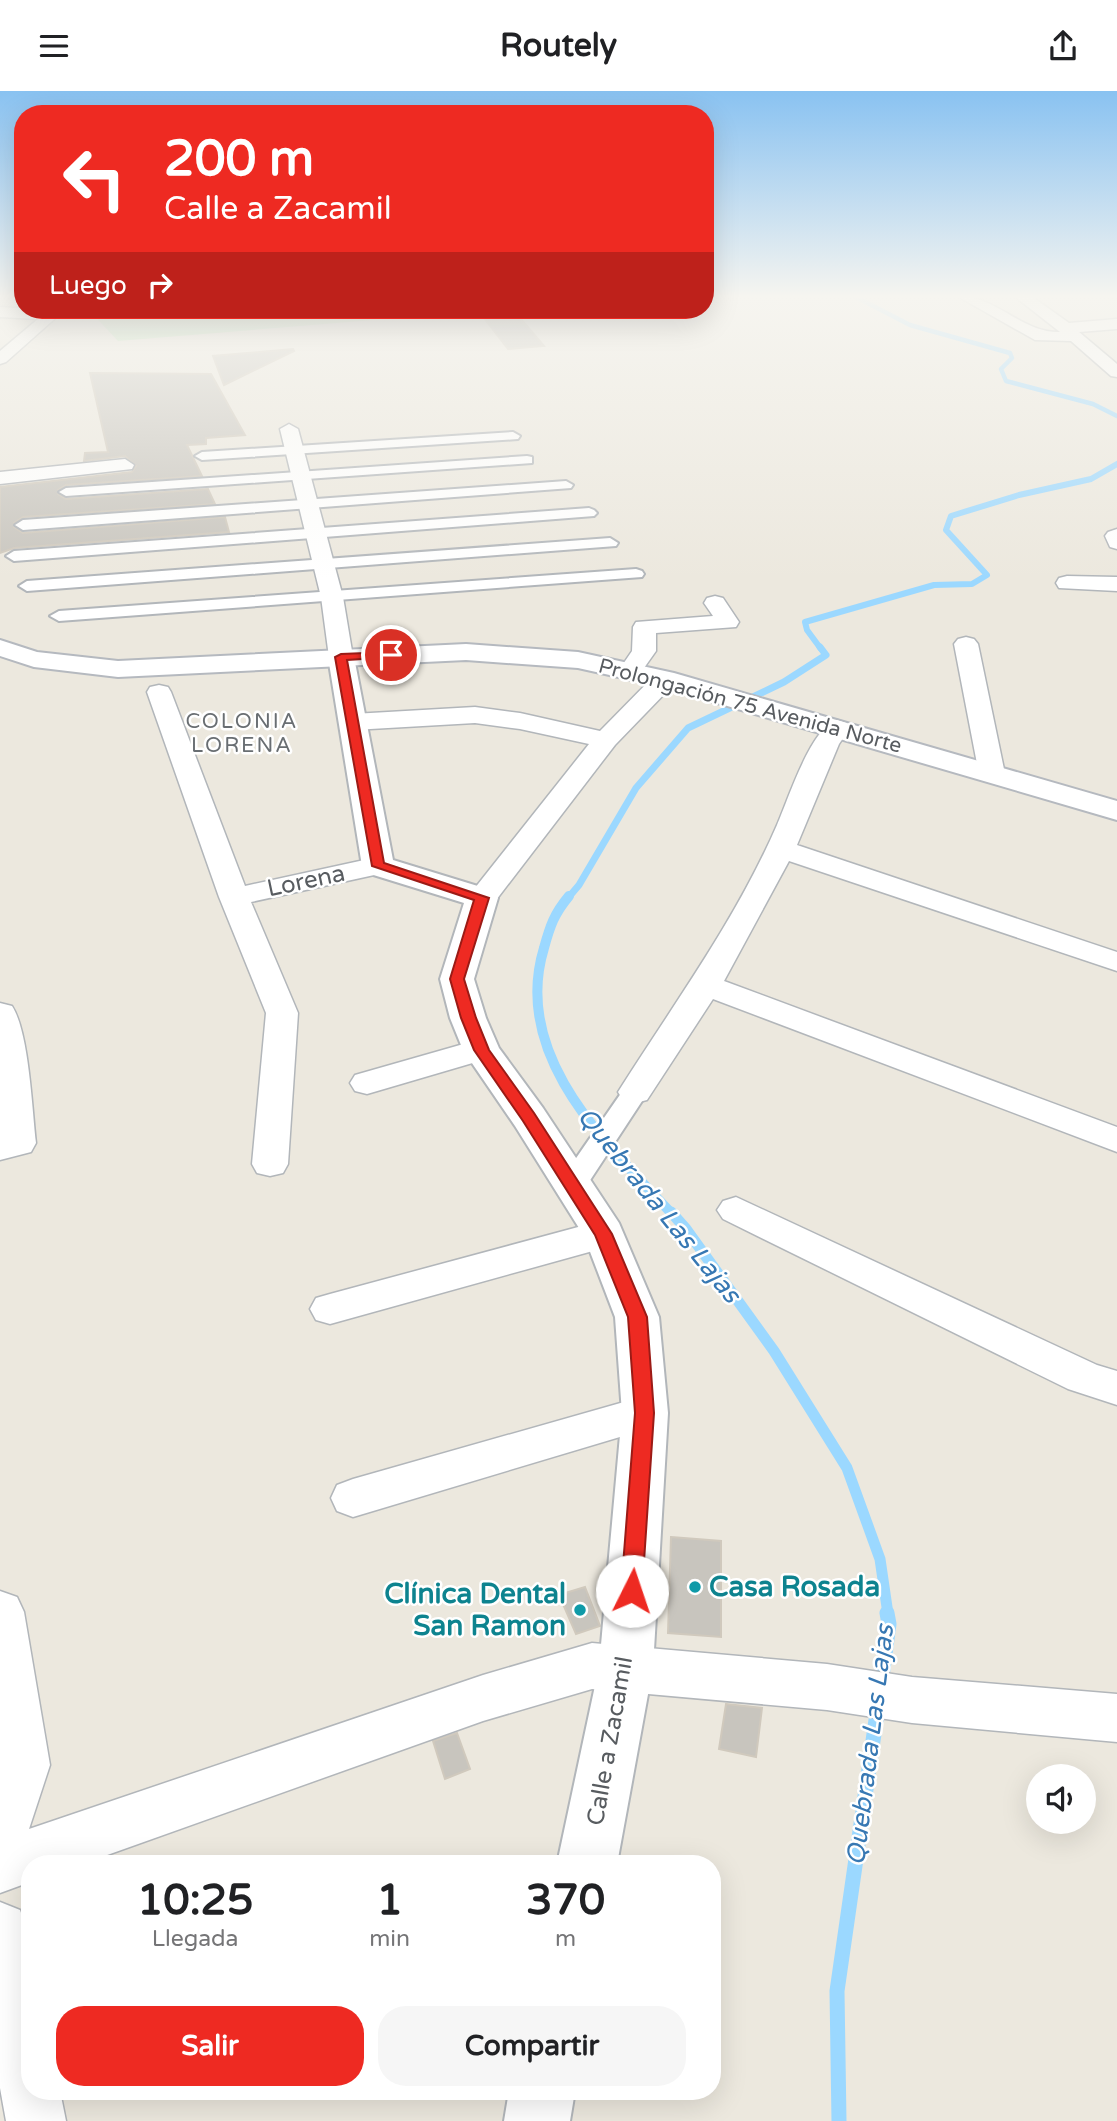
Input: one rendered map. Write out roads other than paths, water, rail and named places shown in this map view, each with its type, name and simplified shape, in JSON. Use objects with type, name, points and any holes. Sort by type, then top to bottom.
[{"type":"street","points":[[202,456],[292,440],[513,436]]},
{"type":"street","points":[[292,440],[332,597],[378,866],[482,898],[606,740],[664,679]]},
{"type":"street","points":[[66,492],[527,460]]},
{"type":"street","points":[[0,478],[125,465]]},
{"type":"street","points":[[23,524],[566,485]]},
{"type":"street","points":[[14,556],[589,513]]},
{"type":"street","points":[[1117,535],[1117,543]]},
{"type":"street","points":[[27,586],[610,543]]},
{"type":"street","points":[[59,616],[636,574]]},
{"type":"street","points":[[1068,583],[1117,584]]},
{"type":"street","points":[[631,670],[644,650],[644,627],[728,622],[715,603]]},
{"type":"street","points":[[966,643],[992,774]]},
{"type":"street","name":"Prolongación 75 Avenida Norte","points":[[0,648],[34,659],[118,669],[466,652],[578,660],[664,679],[1117,811]]},
{"type":"street","points":[[159,692],[234,897],[282,1013],[270,1164]]},
{"type":"street","points":[[353,722],[475,715],[520,720],[606,740]]},
{"type":"street","points":[[584,1169],[706,985],[782,849],[826,743],[837,728]]},
{"type":"street","points":[[782,849],[1117,963]]},
{"type":"street","name":"Lorena","points":[[234,897],[378,866]]},
{"type":"street","name":"Calle a Zacamil","points":[[482,898],[457,979],[481,1050],[584,1169],[604,1234],[638,1317],[645,1413],[626,1667],[589,1855]]},
{"type":"street","points":[[706,985],[1117,1140]]},
{"type":"street","points":[[0,1013],[7,1045],[18,1143],[0,1148]]},
{"type":"street","points":[[367,1083],[481,1050]]},
{"type":"street","points":[[736,1210],[1083,1377],[1117,1388]]},
{"type":"street","points":[[330,1309],[604,1234]]},
{"type":"street","points":[[353,1498],[645,1413]]},
{"type":"street","points":[[0,1612],[24,1765],[0,1836]]},
{"type":"street","points":[[31,1855],[495,1694],[592,1666],[827,1687],[912,1700],[1116,1722]]},
{"type":"street","points":[[0,1866],[21,1859]]},
{"type":"street","points":[[0,1930],[21,2042]]},
{"type":"street","points":[[32,2100],[36,2121]]},
{"type":"street","points":[[537,2121],[540,2100]]},
{"type":"waterway","name":"Quebrada Las Lajas","points":[[1043,391],[1093,404],[1117,416]]},
{"type":"waterway","name":"Quebrada Las Lajas","points":[[821,649],[807,630],[805,622],[934,585],[972,584],[987,575],[946,530],[951,516],[1019,495],[1091,479],[1117,464]]},
{"type":"waterway","name":"Quebrada Las Lajas","points":[[568,898],[579,885],[636,788],[688,728],[784,682],[826,655],[820,647]]},
{"type":"waterway","name":"Quebrada Las Lajas","points":[[569,896],[553,921],[544,948],[537,988],[541,1025],[553,1061],[571,1095],[620,1158],[672,1214]]},
{"type":"waterway","name":"Quebrada Las Lajas","points":[[671,1212],[774,1351],[847,1468],[880,1559],[888,1614]]},
{"type":"waterway","name":"Quebrada Las Lajas","points":[[881,1684],[889,1624],[887,1613]]},
{"type":"waterway","name":"Quebrada Las Lajas","points":[[839,2121],[837,1991],[878,1706]]},
{"type":"place","name":"Casa Rosada","points":[[695,1587]]},
{"type":"place","name":"Clínica Dental San Ramon","points":[[580,1610]]},
{"type":"district","name":"COLONIA LORENA","points":[[242,733]]}]
